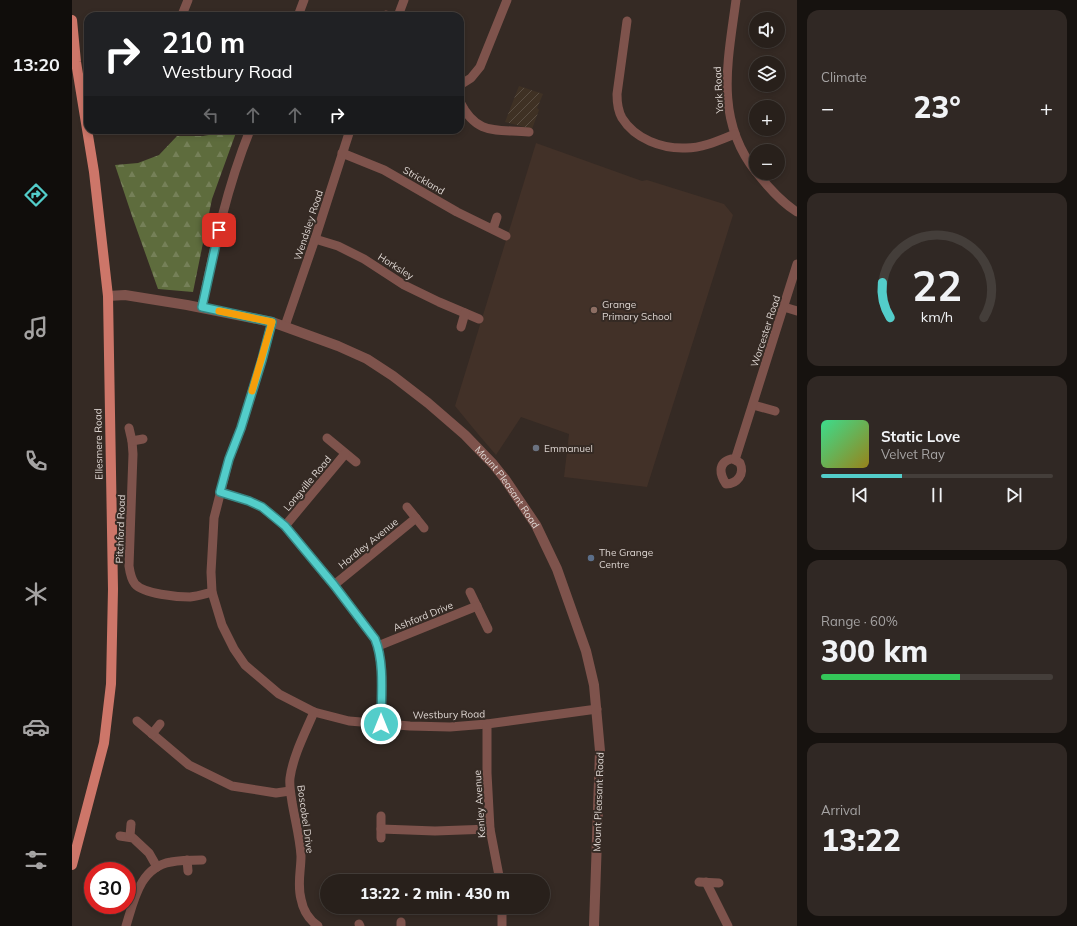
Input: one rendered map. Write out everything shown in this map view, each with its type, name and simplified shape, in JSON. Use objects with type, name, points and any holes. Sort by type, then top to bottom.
[{"type":"main road","name":"Ellesmere Road","points":[[72,20],[76,62],[84,111]]},
{"type":"main road","name":"Ellesmere Road","points":[[72,865],[104,743],[111,684],[113,589],[108,296],[94,172],[88,134]]},
{"type":"street","points":[[183,12],[188,0]]},
{"type":"street","points":[[300,12],[304,0]]},
{"type":"street","points":[[400,12],[404,0]]},
{"type":"street","points":[[464,82],[471,78],[480,67],[507,0]]},
{"type":"street","name":"York Road","points":[[736,0],[726,76],[728,106],[735,134],[749,162]]},
{"type":"street","points":[[627,21],[617,94],[617,105],[622,118],[631,128],[645,140],[666,146],[686,148],[708,144],[735,134]]},
{"type":"street","points":[[464,109],[469,117],[477,125],[486,128],[529,132]]},
{"type":"street","points":[[202,307],[215,244],[230,189],[249,134]]},
{"type":"street","name":"Wendsley Road","points":[[285,326],[349,134]]},
{"type":"street","name":"Strickland","points":[[342,153],[384,170],[433,199],[506,236]]},
{"type":"street","name":"York Road","points":[[762,180],[781,200],[797,212]]},
{"type":"street","points":[[493,229],[497,217]]},
{"type":"street","name":"Horksley","points":[[315,239],[338,246],[364,259],[404,285],[439,302],[479,318]]},
{"type":"street","name":"Worcester Road","points":[[735,460],[797,264]]},
{"type":"street","name":"Mount Pleasant Road","points":[[108,296],[125,295],[202,307],[272,322],[345,349],[393,376],[428,403],[447,419],[493,464],[536,525],[557,569],[586,651],[594,685],[600,751],[594,926]]},
{"type":"street","points":[[784,307],[797,311]]},
{"type":"street","points":[[461,327],[465,313]]},
{"type":"street","name":"Westbury Road","points":[[272,322],[241,428],[229,459],[214,518],[211,572],[212,592],[222,625],[245,665],[279,694],[314,712],[349,720],[381,724],[450,726],[488,724],[597,710]]},
{"type":"street","points":[[753,405],[775,411]]},
{"type":"street","name":"Pitchford Road","points":[[129,428],[133,454],[129,566],[130,576],[134,583],[141,589],[171,596],[200,596],[212,592]]},
{"type":"street","name":"Longville Road","points":[[327,438],[356,462]]},
{"type":"street","points":[[132,441],[143,439]]},
{"type":"street","name":"Longville Road","points":[[285,526],[345,454]]},
{"type":"street","points":[[220,492],[249,501],[262,507],[285,526],[334,585],[375,639],[381,662],[381,724]]},
{"type":"street","points":[[407,507],[424,528]]},
{"type":"street","name":"Hordley Avenue","points":[[334,585],[416,518]]},
{"type":"street","points":[[470,592],[488,629]]},
{"type":"street","name":"Ashford Drive","points":[[378,646],[477,606]]},
{"type":"street","name":"Boscobel Drive","points":[[314,712],[289,780],[300,846],[301,857],[299,888],[304,910],[311,921],[318,926]]},
{"type":"street","points":[[138,722],[189,765],[232,786],[276,793],[290,791]]},
{"type":"street","points":[[152,734],[160,724]]},
{"type":"street","name":"Kenley Avenue","points":[[488,724],[487,773],[490,830],[499,874]]},
{"type":"street","points":[[381,816],[381,834],[490,830]]},
{"type":"street","points":[[130,836],[131,824]]},
{"type":"street","points":[[120,836],[130,836],[145,849],[157,866]]},
{"type":"street","points":[[187,860],[188,871]]},
{"type":"street","points":[[126,926],[135,896],[140,885],[150,871],[157,866],[170,862],[202,860]]},
{"type":"street","points":[[719,883],[703,882],[728,926]]},
{"type":"street","points":[[502,914],[502,926]]},
{"type":"shaded area","points":[[519,86],[543,94],[537,108],[539,110],[532,129],[505,122]]},
{"type":"shaded area","name":"Grange Primary School","points":[[536,143],[642,181],[647,180],[724,204],[733,215],[647,487],[564,477],[569,434],[521,417],[496,455],[455,406]]},
{"type":"green space","points":[[214,134],[236,134],[212,199],[193,292],[158,289],[115,165],[138,163],[159,155],[177,136],[203,136]]},
{"type":"slow traffic","points":[[219,311],[272,322],[252,391]]},
{"type":"place","name":"Grange Primary School","points":[[594,310]]},
{"type":"place","name":"Emmanuel","points":[[536,448]]},
{"type":"place","name":"The Grange Centre","points":[[591,558]]},
{"type":"route","points":[[219,230],[202,307],[272,322],[262,360],[241,428],[229,459],[220,492],[249,501],[262,507],[285,526],[334,585],[375,639],[380,653],[381,662],[381,724]]}]
